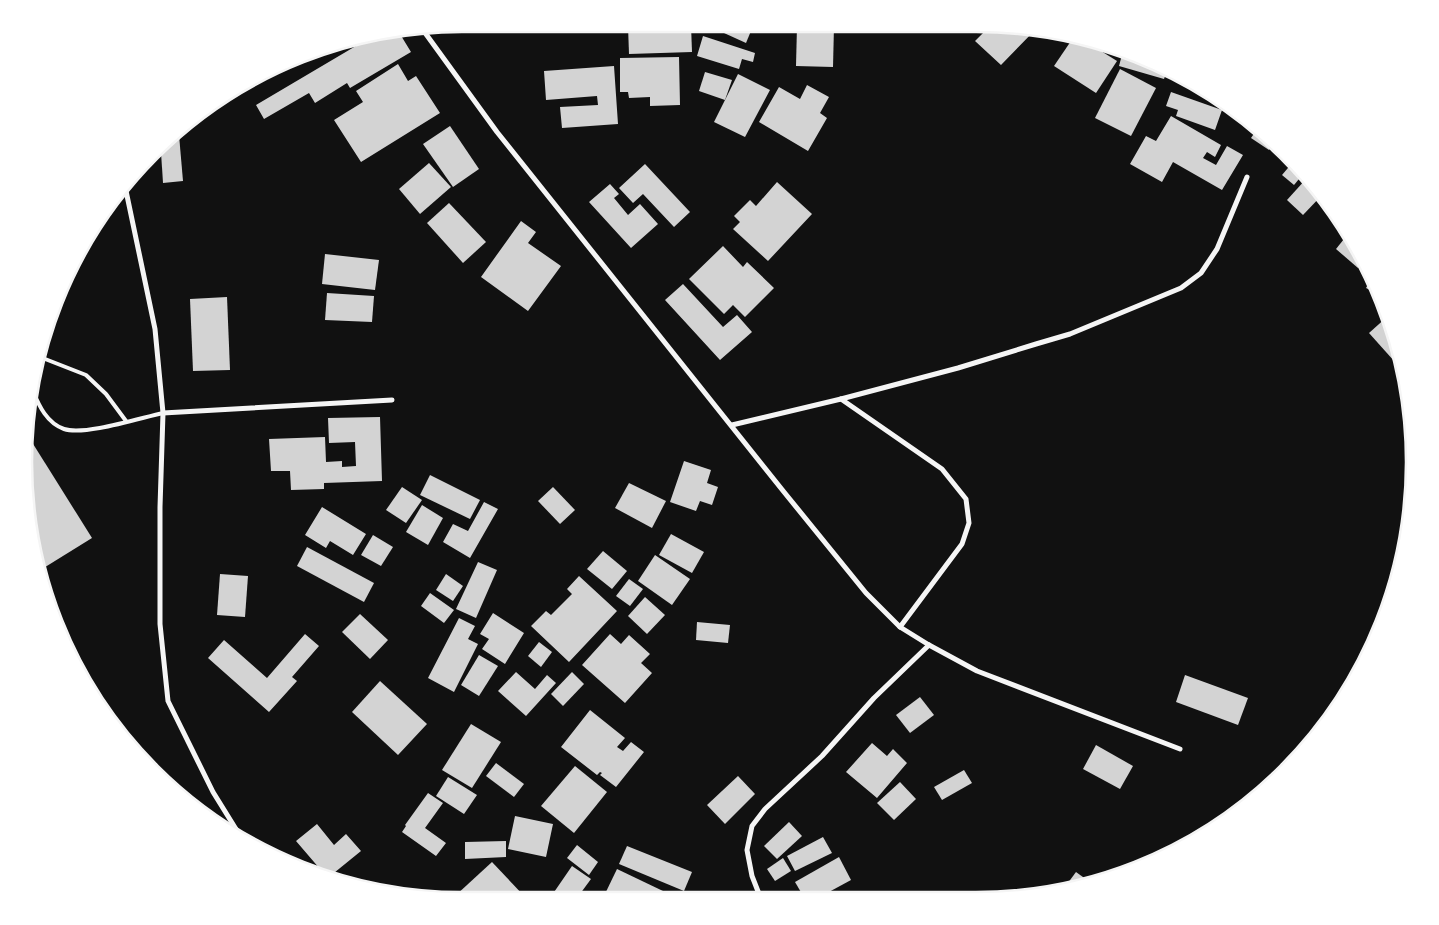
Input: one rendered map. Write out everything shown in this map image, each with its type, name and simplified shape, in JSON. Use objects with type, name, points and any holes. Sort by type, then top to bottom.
[{"type":"street","points":[[426,34],[498,132],[784,492],[866,593],[900,627],[977,671],[1180,749]]},
{"type":"street","points":[[732,425],[958,368],[1070,334],[1181,288],[1201,273],[1217,249],[1247,177]]},
{"type":"street","points":[[127,194],[155,329],[163,413],[160,507],[160,624],[168,701],[213,792],[235,827]]},
{"type":"street","points":[[841,399],[942,469],[966,499],[969,523],[962,544],[900,627]]},
{"type":"street","points":[[163,413],[392,400]]},
{"type":"street","points":[[758,892],[752,876],[747,850],[752,826],[765,810],[822,756],[874,698],[929,645]]},
{"type":"lane","points":[[45,359],[86,375],[106,394],[126,421]]},
{"type":"lane","points":[[37,401],[47,418],[64,429],[90,430],[163,413]]},
{"type":"building","points":[[628,32],[691,32],[692,52],[629,54]]},
{"type":"building","points":[[725,32],[751,32],[746,43]]},
{"type":"building","points":[[797,32],[834,32],[833,67],[796,66]]},
{"type":"building","points":[[984,32],[1030,36],[1001,65],[975,41]]},
{"type":"building","points":[[703,36],[755,53],[753,62],[742,59],[739,69],[697,56]]},
{"type":"building","points":[[402,37],[411,52],[350,88],[347,83],[315,103],[309,93],[264,119],[256,105],[356,46]]},
{"type":"building","points":[[1070,43],[1101,51],[1117,61],[1096,93],[1054,66]]},
{"type":"building","points":[[679,57],[680,105],[650,106],[650,97],[629,98],[628,92],[620,92],[620,58]]},
{"type":"building","points":[[1121,57],[1165,76],[1164,79],[1119,66]]},
{"type":"building","points":[[398,64],[408,81],[416,76],[440,113],[361,162],[334,120],[363,102],[356,91]]},
{"type":"building","points":[[614,66],[618,124],[562,128],[560,107],[598,105],[597,96],[546,100],[544,71]]},
{"type":"building","points":[[1120,69],[1156,88],[1131,136],[1095,118]]},
{"type":"building","points":[[705,72],[732,80],[725,100],[699,91]]},
{"type":"building","points":[[738,74],[770,90],[745,137],[714,122]]},
{"type":"building","points":[[807,85],[829,97],[820,113],[827,118],[808,151],[759,122],[779,87],[800,99]]},
{"type":"building","points":[[1171,92],[1222,110],[1215,130],[1176,116],[1178,110],[1166,106]]},
{"type":"building","points":[[1171,116],[1221,145],[1215,157],[1207,152],[1203,158],[1216,165],[1227,146],[1243,155],[1222,190],[1173,162],[1162,182],[1130,164],[1146,136],[1156,141]]},
{"type":"building","points":[[450,126],[479,169],[453,187],[423,144]]},
{"type":"building","points":[[1254,134],[1270,148],[1269,150],[1251,138]]},
{"type":"building","points":[[179,139],[183,181],[163,183],[161,155]]},
{"type":"building","points":[[429,163],[451,187],[420,214],[399,189]]},
{"type":"building","points":[[645,164],[690,212],[674,227],[643,194],[633,203],[619,188]]},
{"type":"building","points":[[1289,167],[1299,178],[1294,185],[1282,175]]},
{"type":"building","points":[[777,182],[812,214],[768,261],[733,229],[740,222],[734,216],[750,200],[756,206]]},
{"type":"building","points":[[1303,182],[1317,200],[1303,215],[1287,200]]},
{"type":"building","points":[[610,184],[619,194],[614,198],[628,215],[640,204],[658,224],[631,248],[589,202]]},
{"type":"building","points":[[449,203],[486,242],[463,263],[427,223]]},
{"type":"building","points":[[521,221],[536,232],[528,243],[561,266],[528,311],[481,277]]},
{"type":"building","points":[[1344,239],[1359,267],[1358,268],[1336,249]]},
{"type":"building","points":[[723,246],[743,267],[747,262],[774,288],[745,317],[733,305],[724,314],[689,279]]},
{"type":"building","points":[[325,254],[379,260],[375,290],[322,284]]},
{"type":"building","points":[[683,284],[723,327],[737,315],[752,332],[720,360],[665,300]]},
{"type":"building","points":[[327,293],[374,296],[372,322],[325,320]]},
{"type":"building","points":[[227,297],[230,370],[193,371],[190,299]]},
{"type":"building","points":[[1383,321],[1394,361],[1369,333]]},
{"type":"building","points":[[380,417],[382,481],[324,483],[324,489],[291,490],[290,471],[271,471],[269,439],[325,437],[326,462],[342,461],[342,467],[356,466],[355,442],[329,443],[328,418]]},
{"type":"building","points":[[33,443],[92,538],[45,567],[36,519],[33,491]]},
{"type":"building","points":[[684,461],[711,470],[707,483],[718,487],[712,505],[700,501],[696,511],[670,502]]},
{"type":"building","points":[[430,475],[480,500],[470,519],[420,495]]},
{"type":"building","points":[[629,483],[666,501],[652,528],[615,508]]},
{"type":"building","points":[[402,487],[422,500],[406,523],[386,510]]},
{"type":"building","points":[[553,487],[575,510],[560,524],[538,501]]},
{"type":"building","points":[[484,502],[498,509],[470,558],[443,542],[453,524],[468,531]]},
{"type":"building","points":[[422,505],[443,518],[428,545],[406,532]]},
{"type":"building","points":[[322,507],[366,534],[353,555],[330,541],[326,548],[305,535]]},
{"type":"building","points":[[671,534],[704,552],[692,573],[659,555]]},
{"type":"building","points":[[373,535],[393,547],[381,566],[361,555]]},
{"type":"building","points":[[307,547],[374,583],[364,602],[297,566]]},
{"type":"building","points":[[603,551],[627,571],[612,589],[587,569]]},
{"type":"building","points":[[655,555],[690,579],[672,605],[638,581]]},
{"type":"building","points":[[478,562],[497,570],[476,618],[456,609]]},
{"type":"building","points":[[220,574],[248,576],[245,617],[217,615]]},
{"type":"building","points":[[446,574],[463,586],[453,601],[436,590]]},
{"type":"building","points":[[579,576],[617,611],[569,662],[531,626],[546,611],[551,615],[572,594],[567,589]]},
{"type":"building","points":[[629,579],[643,589],[630,606],[616,596]]},
{"type":"building","points":[[430,593],[454,610],[444,623],[421,606]]},
{"type":"building","points":[[645,597],[665,615],[647,634],[628,616]]},
{"type":"building","points":[[493,613],[524,633],[505,664],[482,649],[489,639],[480,634]]},
{"type":"building","points":[[360,614],[388,640],[370,659],[342,632]]},
{"type":"building","points":[[459,618],[475,626],[468,639],[478,644],[454,692],[428,678]]},
{"type":"building","points":[[697,622],[730,625],[728,643],[696,640]]},
{"type":"building","points":[[305,634],[319,646],[292,677],[297,681],[269,712],[208,658],[224,640],[267,678]]},
{"type":"building","points":[[610,634],[621,644],[629,635],[650,654],[641,663],[652,673],[625,703],[582,665]]},
{"type":"building","points":[[539,642],[552,652],[541,667],[528,656]]},
{"type":"building","points":[[479,655],[498,666],[479,696],[461,685]]},
{"type":"building","points":[[516,672],[535,689],[547,675],[556,683],[526,716],[498,691]]},
{"type":"building","points":[[572,672],[584,684],[563,706],[551,694]]},
{"type":"building","points":[[1185,675],[1248,698],[1238,725],[1176,702]]},
{"type":"building","points":[[380,681],[427,724],[398,755],[352,712]]},
{"type":"building","points":[[920,697],[934,715],[910,733],[896,715]]},
{"type":"building","points":[[590,710],[625,738],[617,747],[623,751],[631,742],[644,752],[616,787],[600,775],[602,773],[600,772],[597,775],[561,747]]},
{"type":"building","points":[[471,724],[501,742],[472,788],[442,770]]},
{"type":"building","points":[[872,743],[887,756],[893,749],[907,763],[877,798],[846,772]]},
{"type":"building","points":[[1096,745],[1133,766],[1120,789],[1083,769]]},
{"type":"building","points":[[496,763],[524,784],[514,797],[486,776]]},
{"type":"building","points":[[575,766],[607,792],[574,833],[541,806]]},
{"type":"building","points":[[964,770],[972,783],[942,800],[934,787]]},
{"type":"building","points":[[738,776],[755,794],[725,824],[707,805]]},
{"type":"building","points":[[448,777],[477,795],[464,814],[436,796]]},
{"type":"building","points":[[900,782],[916,799],[894,820],[877,803]]},
{"type":"building","points":[[428,793],[443,803],[425,828],[446,843],[436,856],[402,832]]},
{"type":"building","points":[[515,816],[553,824],[546,857],[508,849]]},
{"type":"building","points":[[789,822],[802,836],[777,859],[764,846]]},
{"type":"building","points":[[317,824],[334,845],[346,834],[361,851],[334,873],[319,868],[296,841]]},
{"type":"building","points":[[823,837],[832,853],[795,871],[787,856]]},
{"type":"building","points":[[506,841],[506,857],[465,859],[465,842]]},
{"type":"building","points":[[577,845],[598,862],[589,875],[567,858]]},
{"type":"building","points":[[627,846],[692,872],[684,891],[619,864]]},
{"type":"building","points":[[839,857],[851,880],[829,892],[801,892],[795,882]]},
{"type":"building","points":[[783,858],[791,871],[775,881],[767,869]]},
{"type":"building","points":[[492,862],[520,892],[462,892],[459,892]]},
{"type":"building","points":[[572,866],[591,879],[581,892],[554,892]]},
{"type":"building","points":[[617,869],[663,891],[662,892],[606,892]]},
{"type":"building","points":[[1076,872],[1085,879],[1068,882]]}]
